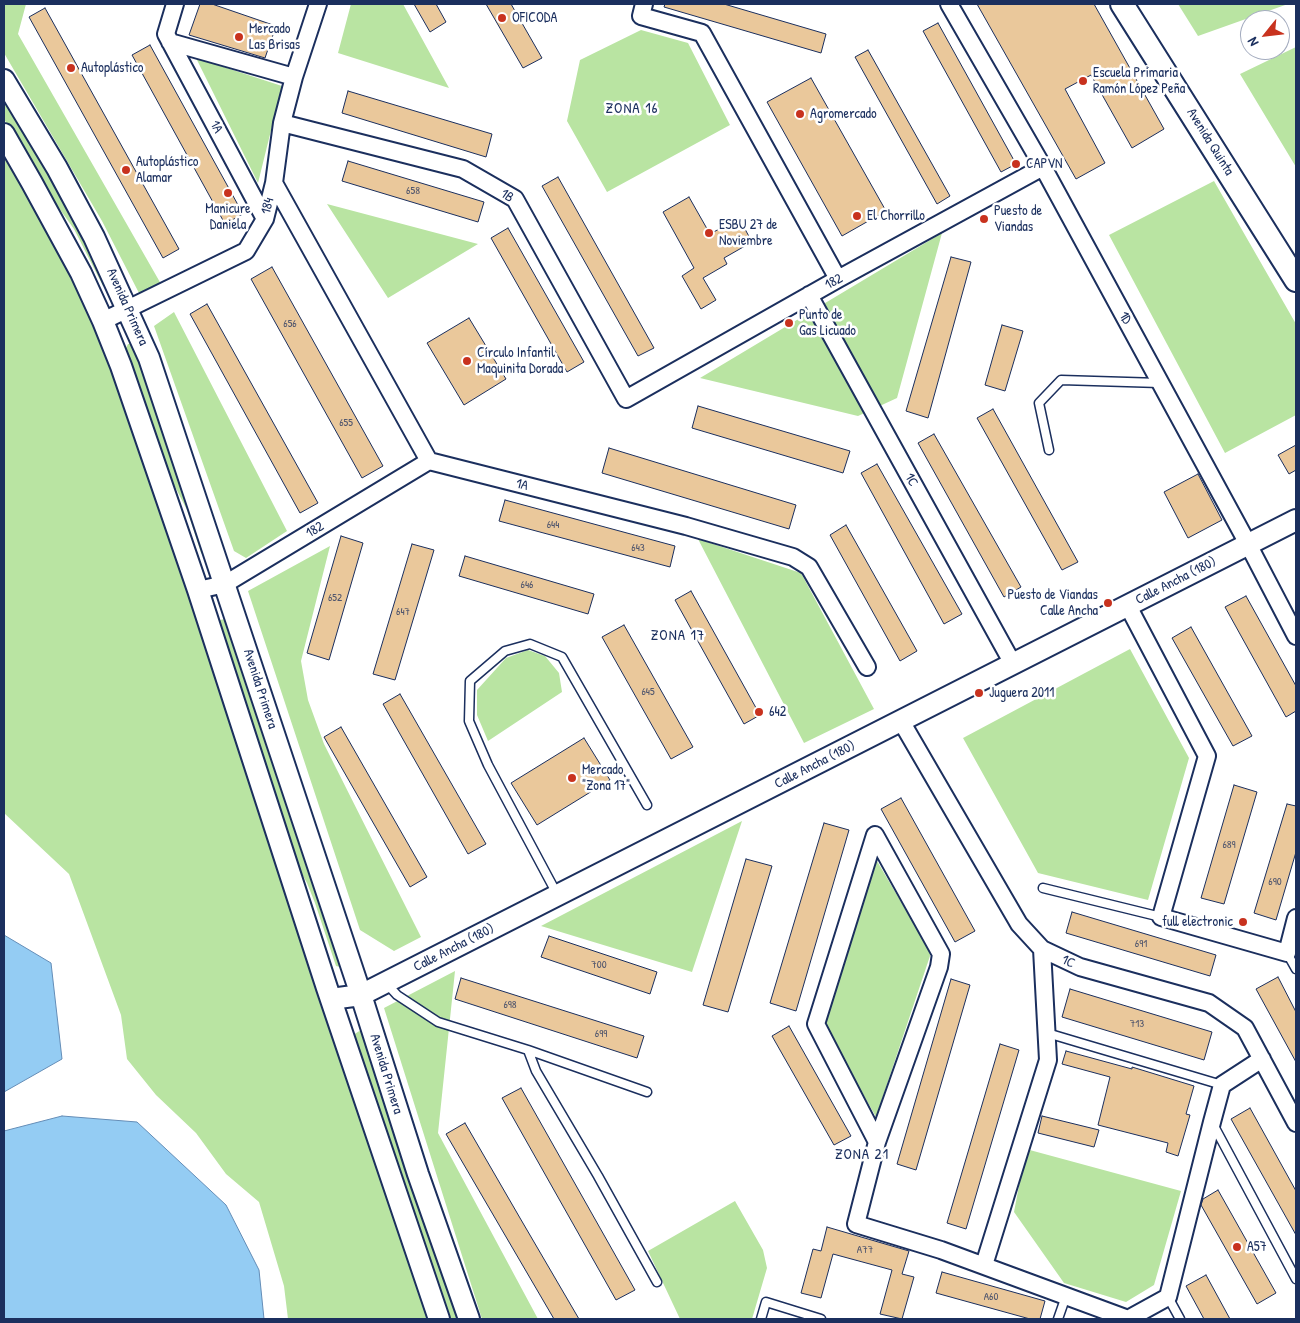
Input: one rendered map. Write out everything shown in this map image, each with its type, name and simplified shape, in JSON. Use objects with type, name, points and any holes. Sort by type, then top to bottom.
[{"type":"main road","name":"Avenida Quinta","points":[[1122,4],[1296,280]]},
{"type":"street","points":[[175,4],[168,38],[294,77]]},
{"type":"street","name":"184","points":[[103,321],[246,251],[265,220],[274,183],[282,123],[294,77],[318,4]]},
{"type":"street","points":[[644,4],[642,16],[702,33],[838,279]]},
{"type":"street","name":"1D","points":[[949,4],[1043,167],[1296,636]]},
{"type":"street","name":"1A","points":[[168,38],[265,220]]},
{"type":"street","name":"Avenida Primera","points":[[4,80],[57,168],[94,237],[155,373],[361,995],[418,1174],[469,1319]]},
{"type":"street","name":"1B","points":[[282,123],[463,170],[515,200],[626,399]]},
{"type":"street","name":"Avenida Primera","points":[[4,134],[76,264],[122,366],[198,590],[330,999],[439,1319]]},
{"type":"street","name":"182","points":[[626,399],[838,279],[1043,167]]},
{"type":"street","points":[[274,183],[428,461]]},
{"type":"street","name":"1C","points":[[809,296],[1013,664]]},
{"type":"street","name":"1A","points":[[428,461],[686,526],[793,557],[810,567],[867,667]]},
{"type":"street","name":"182","points":[[198,590],[225,584],[428,461]]},
{"type":"street","name":"Calle Ancha (180)","points":[[330,999],[361,995],[1296,520]]},
{"type":"street","points":[[1128,606],[1207,756],[1161,917],[1287,953],[1296,918]]},
{"type":"street","name":"1C","points":[[901,721],[1019,924],[1042,949],[1080,968],[1209,1003],[1245,1028],[1296,1123]]},
{"type":"street","points":[[877,1142],[816,1024],[874,835],[942,954],[877,1142],[856,1224],[984,1265],[1128,1319],[1168,1297],[1222,1085],[1262,1059]]},
{"type":"street","points":[[984,1265],[1048,1060],[1042,949]]},
{"type":"lane","points":[[1049,450],[1040,403],[1062,380],[1160,383]]},
{"type":"lane","points":[[558,895],[488,765],[469,721],[470,681],[505,651],[530,644],[562,657],[647,805]]},
{"type":"lane","points":[[1043,888],[1161,917]]},
{"type":"lane","points":[[1287,953],[1296,969]]},
{"type":"lane","points":[[385,983],[397,995],[438,1022],[528,1050],[647,1092]]},
{"type":"lane","points":[[1046,1033],[1222,1085]]},
{"type":"lane","points":[[528,1050],[536,1071],[657,1282]]},
{"type":"lane","points":[[1212,1122],[1296,1279]]},
{"type":"lane","points":[[1058,1319],[1066,1296]]},
{"type":"lane","points":[[1168,1297],[1180,1319]]},
{"type":"lane","points":[[761,1319],[766,1302],[821,1319]]},
{"type":"green space","points":[[4,4],[26,4],[18,34],[161,284],[140,295],[102,221],[4,53]]},
{"type":"green space","points":[[351,4],[403,4],[449,88],[338,53]]},
{"type":"green space","points":[[1178,4],[1288,4],[1271,10],[1240,10],[1240,21],[1198,36]]},
{"type":"green space","points":[[641,30],[688,43],[730,125],[607,192],[567,121],[580,60]]},
{"type":"green space","points":[[1296,47],[1296,167],[1240,74],[1269,60],[1290,60],[1290,50]]},
{"type":"green space","points":[[196,58],[282,86],[258,183]]},
{"type":"green space","points":[[4,94],[72,211],[107,286],[103,286],[74,229],[43,186],[4,119]]},
{"type":"green space","points":[[4,143],[105,325],[432,1319],[288,1319],[284,1286],[259,1202],[226,1174],[196,1133],[156,1095],[127,1059],[121,1015],[69,874],[4,813]]},
{"type":"green space","points":[[1214,181],[1296,324],[1296,415],[1225,453],[1109,235]]},
{"type":"green space","points":[[327,204],[478,244],[388,298]]},
{"type":"green space","points":[[942,233],[897,398],[858,416],[700,378]]},
{"type":"green space","points":[[174,312],[287,531],[246,558],[234,551],[154,326]]},
{"type":"green space","points":[[128,344],[134,344],[208,556],[204,556],[201,553],[187,510],[170,477],[125,350]]},
{"type":"green space","points":[[698,539],[801,573],[874,709],[804,743]]},
{"type":"green space","points":[[330,546],[301,661],[308,700],[324,744],[421,937],[394,951],[360,930],[248,591]]},
{"type":"green space","points":[[225,619],[342,964],[340,967],[336,966],[315,903],[298,867],[219,624],[220,620]]},
{"type":"green space","points":[[1130,649],[1189,758],[1148,900],[1038,873],[963,738]]},
{"type":"green space","points":[[528,650],[545,656],[559,673],[562,692],[488,741],[477,715],[477,690],[506,658]]},
{"type":"green space","points":[[742,821],[692,972],[541,926]]},
{"type":"green space","points":[[877,861],[931,953],[876,1117],[822,1022]]},
{"type":"green space","points":[[455,971],[438,1133],[538,1319],[482,1319],[384,1008]]},
{"type":"green space","points":[[361,1030],[365,1034],[457,1319],[446,1319],[353,1035]]},
{"type":"green space","points":[[1026,1149],[1181,1191],[1154,1285],[1126,1302],[1064,1283],[1014,1212]]},
{"type":"green space","points":[[735,1201],[763,1250],[767,1268],[752,1319],[680,1319],[648,1251]]},
{"type":"water","points":[[4,935],[51,963],[62,1059],[4,1092]]},
{"type":"water","points":[[62,1116],[137,1122],[226,1205],[259,1270],[264,1319],[4,1319],[4,1131]]},
{"type":"building","points":[[200,4],[212,4],[276,26],[265,58],[189,35]]},
{"type":"building","points":[[414,4],[436,4],[446,22],[430,32]]},
{"type":"building","points":[[486,4],[511,4],[542,58],[523,68]]},
{"type":"building","points":[[665,4],[724,4],[826,34],[821,53],[664,7]]},
{"type":"building","points":[[977,4],[1094,4],[1164,129],[1132,148],[1091,75],[1065,89],[1105,163],[1076,179]]},
{"type":"building","points":[[45,8],[179,249],[163,258],[29,17]]},
{"type":"building","points":[[938,23],[1016,164],[1001,172],[923,31]]},
{"type":"building","points":[[150,45],[243,214],[225,224],[132,55]]},
{"type":"building","points":[[868,50],[950,196],[937,204],[855,57]]},
{"type":"building","points":[[811,78],[886,211],[842,236],[767,102]]},
{"type":"building","points":[[348,91],[492,134],[486,157],[342,113]]},
{"type":"building","points":[[348,161],[484,202],[478,222],[342,181]]},
{"type":"building","points":[[558,177],[654,348],[638,356],[542,186]]},
{"type":"building","points":[[689,197],[710,234],[739,218],[752,242],[724,258],[727,264],[703,278],[716,300],[701,309],[682,276],[694,268],[663,212]]},
{"type":"building","points":[[508,228],[584,362],[567,372],[491,238]]},
{"type":"building","points":[[951,257],[971,262],[928,418],[906,411]]},
{"type":"building","points":[[272,267],[383,466],[362,478],[251,279]]},
{"type":"building","points":[[207,304],[318,503],[300,513],[190,314]]},
{"type":"building","name":"Círculo Infantil Maquinita Dorada","points":[[469,318],[506,379],[464,405],[427,343]]},
{"type":"building","points":[[1002,325],[1023,331],[1005,391],[985,385]]},
{"type":"building","points":[[698,406],[850,451],[843,473],[692,428]]},
{"type":"building","points":[[993,409],[1078,562],[1062,570],[977,418]]},
{"type":"building","points":[[934,434],[1021,587],[1004,597],[918,443]]},
{"type":"building","points":[[1296,445],[1296,470],[1289,474],[1278,455]]},
{"type":"building","points":[[609,448],[796,505],[789,529],[602,473]]},
{"type":"building","points":[[877,464],[962,614],[944,624],[861,473]]},
{"type":"building","points":[[1198,474],[1222,520],[1188,538],[1164,492]]},
{"type":"building","points":[[505,500],[675,546],[670,567],[499,521]]},
{"type":"building","points":[[846,525],[917,651],[900,661],[830,535]]},
{"type":"building","points":[[341,536],[363,543],[329,660],[307,653]]},
{"type":"building","points":[[412,544],[434,550],[395,680],[373,674]]},
{"type":"building","points":[[465,556],[594,594],[588,614],[459,576]]},
{"type":"building","points":[[691,591],[760,715],[744,724],[675,600]]},
{"type":"building","points":[[1246,596],[1296,686],[1296,711],[1286,717],[1225,607]]},
{"type":"building","points":[[624,625],[693,747],[671,759],[602,637]]},
{"type":"building","points":[[1191,627],[1252,736],[1233,746],[1172,638]]},
{"type":"building","points":[[400,694],[486,844],[468,854],[383,704]]},
{"type":"building","points":[[341,727],[427,877],[410,887],[324,737]]},
{"type":"building","points":[[584,738],[610,780],[537,825],[511,783]]},
{"type":"building","points":[[1234,785],[1257,792],[1224,904],[1201,898]]},
{"type":"building","points":[[901,798],[975,931],[955,942],[881,809]]},
{"type":"building","points":[[1287,804],[1296,806],[1296,852],[1276,920],[1254,913]]},
{"type":"building","points":[[824,823],[849,830],[796,1011],[770,1003]]},
{"type":"building","points":[[746,859],[772,866],[728,1012],[703,1005]]},
{"type":"building","points":[[1072,912],[1216,955],[1210,976],[1066,933]]},
{"type":"building","points":[[549,936],[657,972],[650,994],[541,957]]},
{"type":"building","points":[[1278,977],[1296,1012],[1296,1062],[1256,989]]},
{"type":"building","points":[[461,978],[644,1036],[637,1058],[455,999]]},
{"type":"building","points":[[951,979],[970,985],[916,1170],[897,1164]]},
{"type":"building","points":[[1070,989],[1212,1032],[1204,1060],[1062,1017]]},
{"type":"building","points":[[789,1026],[851,1136],[834,1145],[772,1036]]},
{"type":"building","points":[[1000,1044],[1019,1050],[966,1229],[947,1223]]},
{"type":"building","points":[[1066,1051],[1132,1069],[1132,1067],[1194,1086],[1186,1114],[1190,1115],[1178,1156],[1166,1152],[1168,1143],[1098,1125],[1110,1077],[1062,1064]]},
{"type":"building","points":[[521,1088],[635,1290],[616,1300],[502,1098]]},
{"type":"building","points":[[1250,1108],[1296,1191],[1296,1235],[1231,1119]]},
{"type":"building","points":[[1042,1116],[1099,1130],[1094,1147],[1038,1133]]},
{"type":"building","points":[[465,1123],[579,1319],[554,1319],[446,1134]]},
{"type":"building","name":"A57","points":[[1218,1190],[1276,1293],[1257,1304],[1201,1205],[1203,1199]]},
{"type":"building","points":[[827,1227],[909,1251],[902,1274],[914,1277],[902,1319],[880,1314],[892,1270],[833,1254],[821,1298],[801,1293],[813,1249],[821,1251]]},
{"type":"building","points":[[942,1272],[1045,1301],[1040,1319],[1030,1319],[936,1293]]},
{"type":"building","points":[[1206,1275],[1230,1319],[1204,1319],[1186,1286]]},
{"type":"place","name":"OFICODA","points":[[502,18]]},
{"type":"place","name":"Mercado Las Brisas","points":[[239,37]]},
{"type":"place","name":"Autoplástico","points":[[71,68]]},
{"type":"place","name":"Escuela Primaria Ramón López Peña","points":[[1083,81]]},
{"type":"place","name":"Agromercado","points":[[800,114]]},
{"type":"place","name":"CAPVN","points":[[1016,164]]},
{"type":"place","name":"Autoplástico Alamar","points":[[126,170]]},
{"type":"place","name":"Manicure Daniela","points":[[228,193]]},
{"type":"place","name":"El Chorrillo","points":[[857,216]]},
{"type":"place","name":"Puesto de Viandas","points":[[984,219]]},
{"type":"place","name":"ESBU 27 de Noviembre","points":[[709,233]]},
{"type":"place","name":"Punto de Gas Licuado","points":[[789,323]]},
{"type":"place","name":"Círculo Infantil Maquinita Dorada","points":[[467,361]]},
{"type":"place","name":"Puesto de Viandas Calle Ancha","points":[[1108,603]]},
{"type":"place","name":"Juguera 2011","points":[[979,693]]},
{"type":"place","name":"642","points":[[759,712]]},
{"type":"place","name":"Mercado \"Zona 17\"","points":[[572,778]]},
{"type":"place","name":"full electronic","points":[[1243,922]]},
{"type":"place","name":"A57","points":[[1237,1247]]},
{"type":"district","name":"ZONA 16","points":[[632,109]]},
{"type":"district","name":"ZONA 17","points":[[678,636]]},
{"type":"district","name":"ZONA 21","points":[[862,1155]]}]
